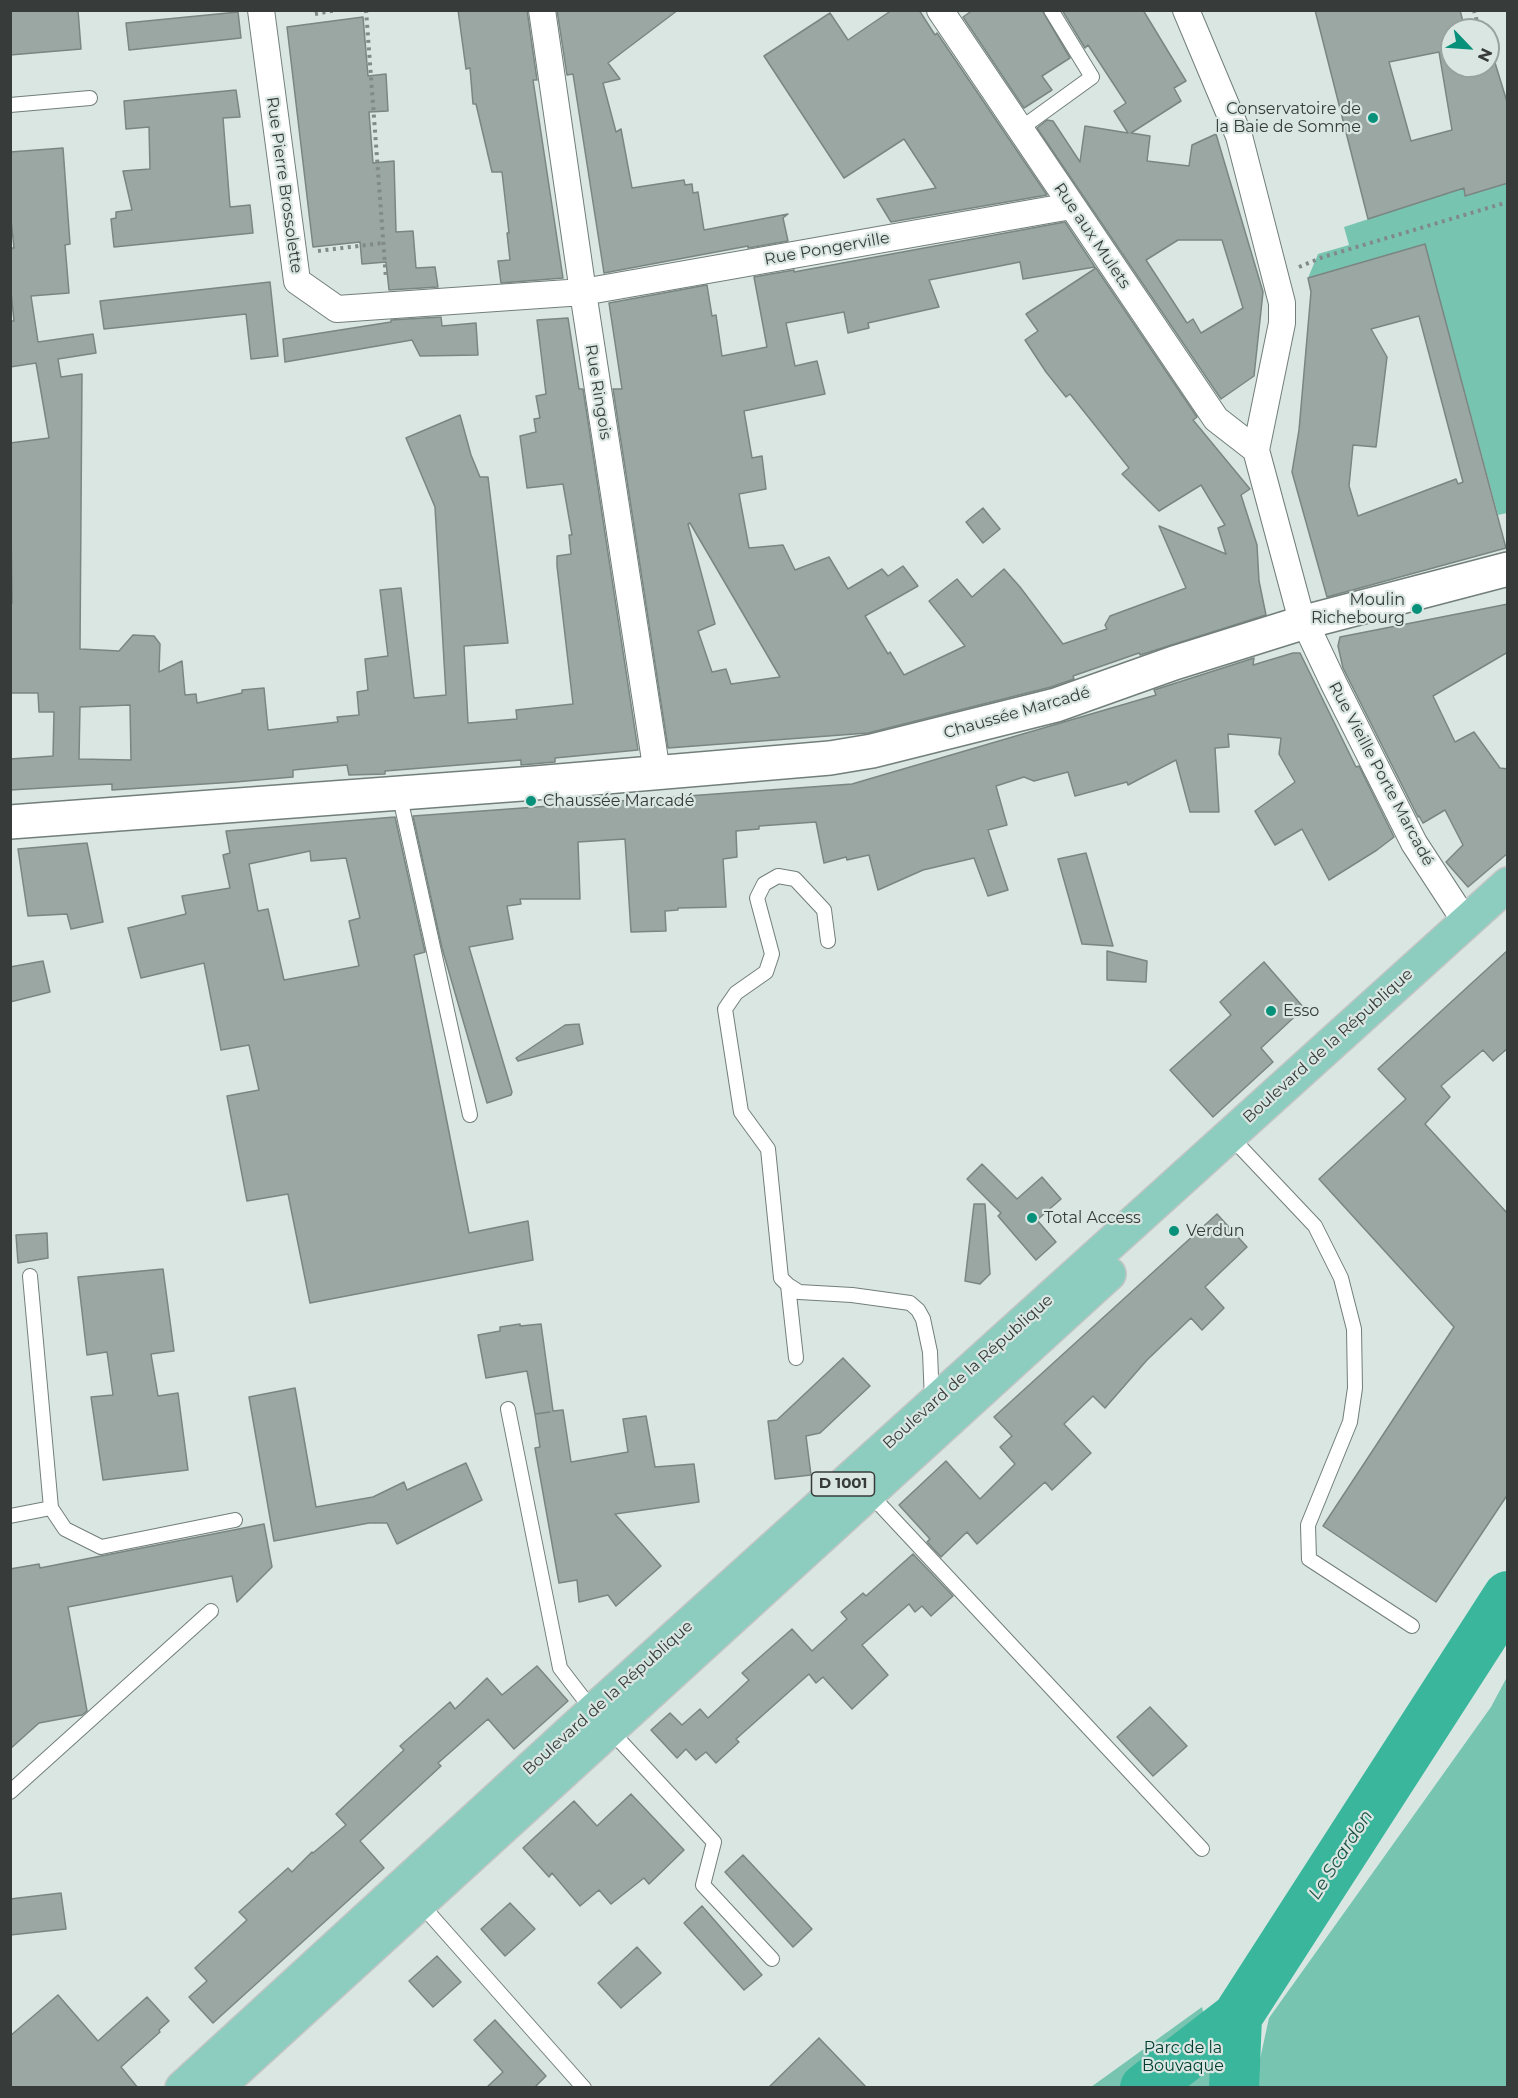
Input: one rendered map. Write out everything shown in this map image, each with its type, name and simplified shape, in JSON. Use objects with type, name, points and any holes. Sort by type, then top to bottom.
[{"type":"main road","name":"Boulevard de la République","points":[[861,1484],[926,1441],[1465,921],[1508,884]]},
{"type":"main road","name":"Boulevard de la République","points":[[182,2088],[411,1894],[861,1484],[932,1404],[1508,913]]},
{"type":"main road","name":"Boulevard de la République","points":[[217,2088],[411,1894]]},
{"type":"street","name":"Rue Pierre Brossolette","points":[[261,10],[297,281],[337,309],[583,292]]},
{"type":"street","name":"Rue Ringois","points":[[542,10],[657,773]]},
{"type":"street","name":"Rue aux Mulets","points":[[940,10],[1216,419],[1256,450]]},
{"type":"street","points":[[1186,10],[1239,136],[1282,303],[1282,323],[1256,450]]},
{"type":"street","name":"Rue Pongerville","points":[[583,292],[1071,206]]},
{"type":"street","name":"Rue Vieille Porte Marcadé","points":[[1256,450],[1299,610],[1414,843],[1465,921]]},
{"type":"street","name":"Chaussée Marcadé","points":[[10,822],[657,773],[830,758],[872,751],[1056,705],[1174,663],[1305,622],[1508,569]]},
{"type":"lane","points":[[1020,129],[1092,76],[1051,10]]},
{"type":"lane","points":[[10,105],[90,98]]},
{"type":"lane","points":[[399,793],[470,1115]]},
{"type":"lane","points":[[828,941],[824,910],[795,879],[778,876],[764,884],[757,898],[772,954],[766,972],[736,993],[725,1009],[741,1112],[768,1149],[781,1278],[799,1293],[852,1295],[909,1303],[918,1310],[923,1319],[930,1352],[932,1404],[926,1441]]},
{"type":"lane","points":[[1236,1143],[1315,1226],[1341,1278],[1354,1329],[1355,1388],[1350,1422],[1308,1525],[1309,1559],[1412,1626]]},
{"type":"lane","points":[[30,1276],[51,1508],[65,1529],[101,1547],[235,1520]]},
{"type":"lane","points":[[788,1285],[796,1358]]},
{"type":"lane","points":[[508,1408],[560,1668],[602,1720],[714,1842],[703,1885],[772,1959]]},
{"type":"lane","points":[[861,1484],[1202,1849]]},
{"type":"lane","points":[[10,1516],[51,1508]]},
{"type":"lane","points":[[10,1792],[211,1611]]},
{"type":"lane","points":[[411,1894],[584,2088]]},
{"type":"path","points":[[315,14],[338,10]]},
{"type":"path","points":[[366,10],[388,306]]},
{"type":"path","points":[[1275,278],[1323,257],[1508,202]]},
{"type":"path","points":[[293,254],[383,243]]},
{"type":"green space","points":[[1507,183],[1507,513],[1498,515],[1425,244],[1308,278],[1318,254],[1349,245],[1344,227],[1464,188],[1466,196]]},
{"type":"green space","points":[[1507,1677],[1507,2087],[1257,2087],[1255,2082],[1269,2018],[1491,1707]]},
{"type":"green space","name":"Parc de la Bouvaque","points":[[1202,2007],[1221,2087],[1091,2087]]},
{"type":"building","points":[[10,10],[78,10],[81,49],[10,55]]},
{"type":"building","points":[[458,10],[527,10],[537,80],[533,80],[563,278],[501,283],[498,261],[510,260],[502,172],[492,172],[476,104],[473,104],[470,68],[466,69]]},
{"type":"building","points":[[557,10],[678,10],[608,63],[620,79],[603,83],[616,132],[621,129],[632,188],[684,180],[685,185],[692,184],[693,193],[698,192],[704,230],[788,214],[783,218],[788,241],[748,248],[748,246],[604,273],[573,74],[567,75]]},
{"type":"building","points":[[892,10],[919,10],[1047,195],[891,222],[877,199],[936,188],[904,139],[844,178],[764,56],[830,13],[848,40]]},
{"type":"building","points":[[973,10],[1042,10],[1070,58],[1042,76],[1052,90],[1024,108],[963,17]]},
{"type":"building","points":[[1062,10],[1143,10],[1186,81],[1174,88],[1181,101],[1131,133],[1150,136],[1147,161],[1189,166],[1192,145],[1216,134],[1263,292],[1254,376],[1221,399],[1037,128],[1047,120],[1053,121],[1080,162],[1085,126],[1128,133],[1114,111],[1126,103],[1088,45],[1085,48]],"holes":[[[1178,240],[1222,240],[1243,308],[1201,333],[1193,319],[1187,323],[1146,260]]]},
{"type":"building","name":"Conservatoire de la Baie de Somme","points":[[1315,10],[1460,10],[1462,18],[1440,18],[1440,58],[1439,52],[1389,62],[1411,141],[1452,130],[1443,78],[1500,78],[1508,105],[1508,183],[1465,196],[1464,188],[1368,219]]},
{"type":"building","points":[[238,12],[241,38],[129,50],[126,23]]},
{"type":"building","points":[[363,17],[368,76],[386,74],[388,111],[369,112],[373,163],[394,161],[396,232],[413,231],[416,268],[435,267],[438,287],[389,290],[386,262],[362,264],[360,242],[313,247],[287,27]]},
{"type":"building","points":[[236,90],[240,117],[223,118],[230,207],[250,205],[253,233],[114,247],[111,219],[116,218],[116,212],[132,210],[123,171],[150,169],[149,127],[126,129],[124,101]]},
{"type":"building","points":[[63,148],[70,244],[65,245],[69,293],[31,296],[38,342],[93,334],[96,353],[58,359],[61,377],[82,374],[80,649],[119,651],[133,635],[154,636],[160,644],[159,672],[182,661],[185,695],[196,694],[197,703],[242,693],[242,690],[264,688],[268,730],[338,722],[337,717],[359,715],[357,692],[368,690],[365,659],[388,656],[380,590],[401,588],[414,698],[446,695],[435,507],[406,438],[460,415],[471,455],[480,477],[488,477],[508,643],[464,646],[468,723],[517,719],[516,710],[573,704],[557,566],[557,556],[571,554],[569,535],[572,535],[563,484],[527,488],[520,436],[536,432],[534,419],[540,418],[536,396],[546,394],[537,320],[568,318],[579,389],[583,389],[638,750],[555,758],[555,762],[521,765],[521,760],[385,771],[385,774],[349,775],[347,765],[293,770],[293,777],[235,782],[112,790],[112,784],[10,790],[10,759],[53,756],[54,712],[39,712],[38,693],[10,693],[10,603],[12,603],[10,443],[49,438],[36,363],[10,367],[10,321],[14,321],[10,282],[10,248],[14,248],[10,210],[10,152]],"holes":[[[130,705],[131,760],[79,759],[80,707]]]},
{"type":"building","points":[[1065,222],[1095,267],[1023,279],[1020,262],[929,280],[939,307],[868,323],[869,328],[848,333],[844,312],[786,323],[795,366],[817,361],[825,394],[744,411],[752,458],[762,456],[766,489],[739,494],[749,548],[783,545],[795,570],[829,557],[848,589],[882,569],[888,576],[903,566],[918,586],[865,616],[904,675],[965,646],[929,601],[957,579],[972,597],[1004,569],[1063,644],[1107,629],[1105,625],[1110,616],[1186,588],[1159,526],[1226,554],[1218,528],[1225,525],[1201,485],[1159,511],[1122,474],[1129,468],[1070,394],[1066,397],[1025,340],[1038,331],[1026,314],[1096,268],[1197,417],[1193,420],[1250,489],[1241,495],[1257,545],[1259,581],[1266,615],[1140,655],[1139,653],[1073,676],[1074,679],[1051,687],[868,733],[668,748],[613,389],[622,389],[609,303],[707,285],[712,316],[716,315],[722,356],[767,347],[754,277],[794,270],[794,272]],"holes":[[[690,523],[780,677],[731,684],[726,669],[712,672],[698,631],[715,624],[688,524]]]},
{"type":"building","points":[[1425,244],[1506,548],[1327,597],[1292,472],[1299,430],[1311,292],[1308,278]],"holes":[[[1419,316],[1463,482],[1458,484],[1456,479],[1358,516],[1349,486],[1353,445],[1376,447],[1387,357],[1371,329]]]},
{"type":"building","points":[[270,282],[278,356],[251,359],[246,314],[104,329],[100,301]]},
{"type":"building","points":[[441,317],[442,326],[476,323],[478,355],[420,356],[412,340],[285,362],[283,339],[391,322],[391,320]]},
{"type":"building","points":[[983,508],[1000,529],[983,543],[966,522]]},
{"type":"building","points":[[1508,604],[1508,652],[1433,696],[1455,742],[1474,732],[1500,768],[1508,769],[1508,853],[1468,887],[1446,862],[1463,845],[1445,810],[1423,823],[1418,817],[1343,668],[1338,646],[1340,637]]},
{"type":"building","points":[[1300,653],[1356,767],[1359,766],[1394,837],[1329,880],[1302,829],[1275,845],[1255,811],[1295,782],[1279,754],[1281,738],[1228,734],[1229,747],[1215,748],[1219,812],[1190,812],[1176,760],[1128,785],[1127,782],[1075,796],[1068,772],[1034,781],[1024,777],[996,786],[1007,825],[988,830],[1008,890],[988,896],[974,858],[923,870],[878,890],[869,855],[847,860],[846,857],[824,863],[816,822],[759,826],[759,829],[736,831],[737,857],[723,859],[726,907],[678,908],[678,910],[665,911],[666,931],[631,932],[625,839],[578,842],[580,899],[520,899],[521,904],[507,906],[513,939],[469,947],[512,1092],[511,1095],[487,1103],[442,948],[413,816],[852,784],[1156,695],[1154,690],[1254,658],[1253,665]]},
{"type":"building","points":[[395,817],[425,952],[414,955],[469,1233],[528,1221],[533,1260],[310,1303],[288,1194],[247,1201],[227,1096],[259,1090],[249,1045],[221,1050],[204,963],[141,978],[128,928],[186,914],[182,896],[230,888],[223,855],[230,853],[226,831]],"holes":[[[310,851],[311,861],[346,858],[360,918],[349,921],[359,966],[284,980],[268,909],[258,911],[249,864]]]},
{"type":"building","points":[[87,843],[103,922],[71,929],[67,914],[28,916],[18,849]]},
{"type":"building","points":[[1086,853],[1113,946],[1082,944],[1058,859]]},
{"type":"building","points":[[1508,950],[1508,1048],[1493,1061],[1483,1050],[1441,1086],[1450,1097],[1425,1124],[1508,1214],[1508,1494],[1436,1602],[1323,1526],[1454,1327],[1319,1179],[1406,1099],[1378,1069]]},
{"type":"building","points":[[1107,951],[1147,961],[1146,982],[1107,980]]},
{"type":"building","points":[[43,961],[50,992],[10,1002],[10,967]]},
{"type":"building","points":[[1264,962],[1304,1008],[1261,1048],[1273,1062],[1213,1117],[1170,1070],[1231,1015],[1220,1002]]},
{"type":"building","points":[[579,1024],[583,1044],[518,1061],[516,1058],[565,1025]]},
{"type":"building","points":[[982,1164],[1017,1199],[1042,1177],[1061,1199],[1037,1220],[1056,1242],[1036,1260],[998,1216],[1001,1213],[967,1179]]},
{"type":"building","points":[[974,1204],[985,1204],[990,1274],[980,1284],[965,1281]]},
{"type":"building","points":[[1217,1214],[1247,1247],[1205,1287],[1224,1308],[1202,1330],[1191,1318],[1147,1360],[1105,1408],[1093,1396],[1064,1424],[1091,1453],[1052,1490],[1045,1482],[977,1544],[967,1532],[941,1557],[927,1542],[930,1539],[899,1505],[946,1461],[980,1499],[1015,1464],[1000,1447],[1012,1436],[994,1417]]},
{"type":"building","points":[[47,1233],[48,1258],[18,1263],[16,1235]]},
{"type":"building","points":[[163,1269],[174,1351],[151,1354],[158,1396],[178,1393],[188,1470],[103,1480],[91,1397],[113,1395],[107,1352],[87,1355],[78,1277]]},
{"type":"building","points":[[520,1324],[520,1326],[541,1324],[553,1411],[563,1410],[571,1462],[628,1452],[623,1419],[646,1416],[655,1467],[694,1464],[699,1502],[615,1514],[661,1566],[616,1606],[608,1595],[579,1602],[577,1580],[559,1583],[535,1448],[540,1447],[527,1371],[486,1378],[478,1335],[500,1331],[500,1327]]},
{"type":"building","points":[[843,1358],[870,1386],[820,1433],[806,1436],[811,1475],[775,1479],[768,1421],[777,1420]]},
{"type":"building","points":[[295,1388],[316,1507],[373,1497],[404,1482],[407,1490],[466,1463],[482,1500],[397,1544],[387,1523],[369,1523],[274,1541],[249,1397]]},
{"type":"building","points":[[264,1524],[272,1567],[237,1602],[232,1576],[68,1607],[87,1711],[82,1715],[39,1723],[10,1749],[10,1569],[39,1564],[40,1568]]},
{"type":"building","points":[[913,1554],[953,1596],[931,1616],[922,1606],[915,1612],[909,1604],[862,1645],[888,1675],[852,1709],[823,1677],[816,1683],[809,1674],[736,1739],[739,1742],[716,1763],[706,1752],[696,1760],[686,1749],[677,1758],[651,1730],[670,1713],[682,1725],[700,1709],[708,1718],[749,1680],[742,1673],[792,1629],[812,1651],[847,1619],[841,1612],[863,1593],[866,1596]]},
{"type":"building","points":[[537,1666],[568,1701],[514,1749],[488,1719],[438,1763],[441,1766],[360,1841],[384,1868],[213,2023],[189,1997],[207,1981],[195,1968],[247,1920],[239,1912],[288,1868],[292,1872],[312,1852],[346,1825],[336,1814],[404,1750],[400,1746],[450,1702],[455,1709],[487,1678],[502,1695]]},
{"type":"building","points":[[1150,1707],[1187,1746],[1153,1776],[1117,1737]]},
{"type":"building","points":[[631,1794],[684,1850],[649,1884],[644,1878],[611,1904],[599,1890],[580,1906],[552,1873],[549,1877],[523,1848],[574,1801],[597,1826]]},
{"type":"building","points":[[743,1855],[812,1929],[793,1947],[725,1872]]},
{"type":"building","points":[[61,1893],[66,1929],[10,1935],[10,1899]]},
{"type":"building","points":[[510,1903],[535,1929],[505,1956],[481,1929]]},
{"type":"building","points":[[702,1906],[762,1975],[744,1990],[684,1923]]},
{"type":"building","points":[[637,1947],[661,1973],[621,2008],[598,1983]]},
{"type":"building","points":[[437,1956],[461,1982],[433,2007],[409,1981]]},
{"type":"building","points":[[58,1995],[98,2041],[147,1997],[169,2021],[121,2067],[138,2088],[10,2088],[10,2036]]},
{"type":"building","points":[[495,2020],[546,2076],[534,2088],[486,2088],[503,2072],[474,2040]]},
{"type":"building","points":[[819,2038],[867,2088],[768,2088]]},
{"type":"waterway","name":"Le Scardon","points":[[1145,2088],[1237,2017],[1508,1596]]},
{"type":"waterway","points":[[1234,2088],[1237,2017]]},
{"type":"place","name":"Conservatoire de la Baie de Somme","points":[[1373,118]]},
{"type":"place","name":"Moulin Richebourg","points":[[1417,609]]},
{"type":"place","name":"Chaussée Marcadé","points":[[531,801]]},
{"type":"place","name":"Esso","points":[[1271,1011]]},
{"type":"place","name":"Total Access","points":[[1032,1218]]},
{"type":"place","name":"Verdun","points":[[1174,1231]]}]
